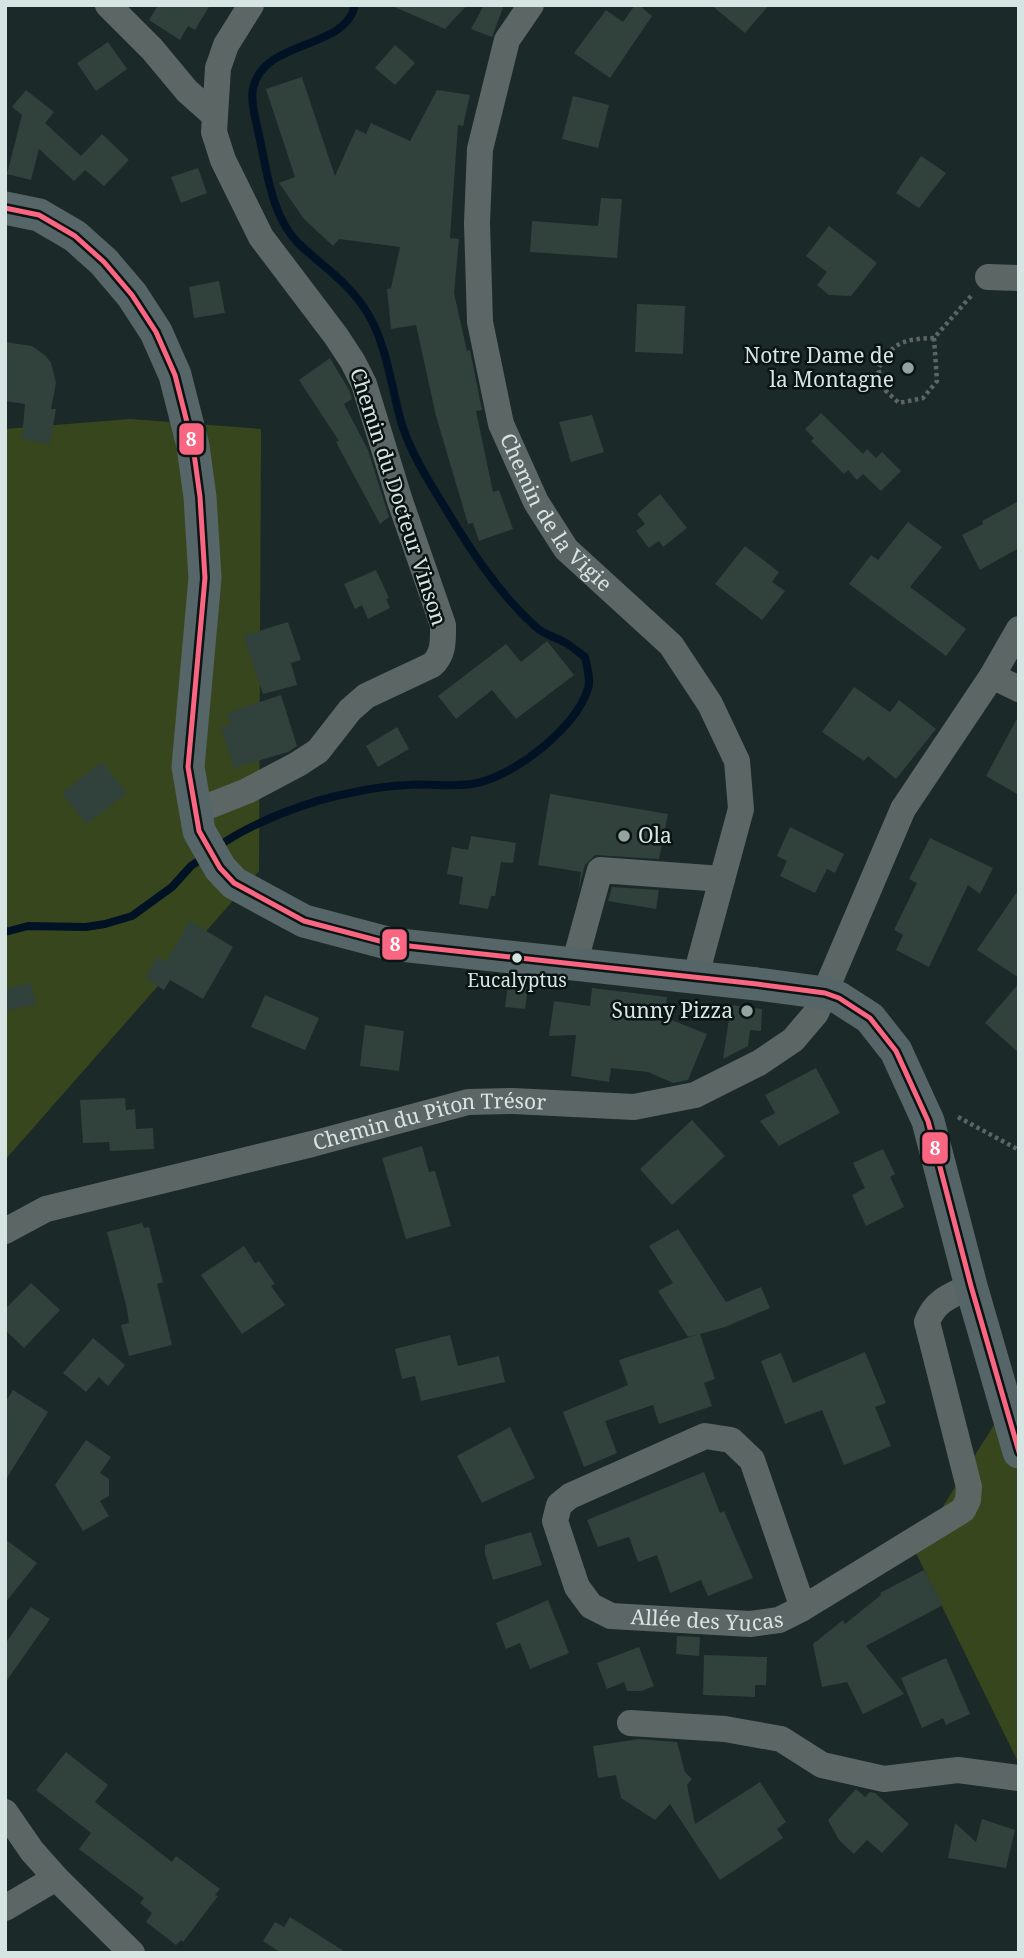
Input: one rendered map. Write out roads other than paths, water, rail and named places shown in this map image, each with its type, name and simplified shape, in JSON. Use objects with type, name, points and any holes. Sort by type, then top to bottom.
[{"type":"main road","points":[[5,208],[39,215],[75,236],[104,262],[132,295],[156,332],[175,375],[193,446],[200,497],[205,578],[188,767],[196,822],[220,868],[234,883],[304,921],[391,944],[825,993],[839,998],[870,1018],[896,1051],[928,1121],[971,1286],[1019,1452]]},
{"type":"street","points":[[108,5],[152,49],[187,91],[214,115]]},
{"type":"street","name":"Chemin du Docteur Vinson","points":[[196,822],[318,751],[350,710],[366,696],[432,665],[440,658],[443,645],[443,625],[400,501],[364,384],[354,362],[336,336],[261,237],[223,160],[214,132],[218,68],[226,45],[251,5]]},
{"type":"street","name":"Chemin de la Vigie","points":[[531,5],[507,40],[480,149],[477,223],[480,322],[501,424],[536,502],[566,549],[671,646],[710,704],[737,761],[741,809],[695,979]]},
{"type":"street","points":[[988,277],[1019,278]]},
{"type":"street","name":"Chemin du Piton Trésor","points":[[5,1231],[46,1209],[312,1144],[468,1102],[513,1101],[634,1107],[695,1095],[759,1063],[793,1041],[816,1013],[903,809],[992,676],[1019,629]]},
{"type":"street","points":[[992,676],[1019,690]]},
{"type":"street","points":[[575,965],[600,870],[722,879]]},
{"type":"street","name":"Allée des Yucas","points":[[803,1608],[752,1460],[731,1440],[705,1436],[570,1496],[559,1505],[555,1521],[577,1587],[591,1606],[611,1616],[750,1624],[779,1620],[803,1608],[959,1514],[968,1500],[969,1488],[927,1322],[934,1307],[941,1300],[971,1286]]},
{"type":"street","points":[[630,1723],[725,1729],[781,1739],[822,1765],[884,1779],[958,1770],[1019,1778]]},
{"type":"street","points":[[5,1812],[32,1851],[56,1878],[132,1953]]},
{"type":"street","points":[[5,1908],[56,1878]]},
{"type":"waterway","points":[[216,848],[264,821],[301,806],[338,796],[368,789],[468,784],[493,778],[526,760],[558,734],[581,704],[589,685],[585,657],[546,634],[522,613],[495,583],[462,535],[424,474],[410,445],[375,326],[345,284],[298,243],[277,209],[255,116],[253,88],[260,72],[273,60],[337,30],[348,20],[355,5]]},
{"type":"waterway","points":[[5,932],[28,926],[86,927],[132,916],[172,887],[191,866],[206,856]]},
{"type":"place","name":"Notre Dame de la Montagne","points":[[908,368]]},
{"type":"place","name":"Ola","points":[[624,836]]},
{"type":"place","name":"Eucalyptus","points":[[517,958]]},
{"type":"place","name":"Sunny Pizza","points":[[747,1011]]}]
